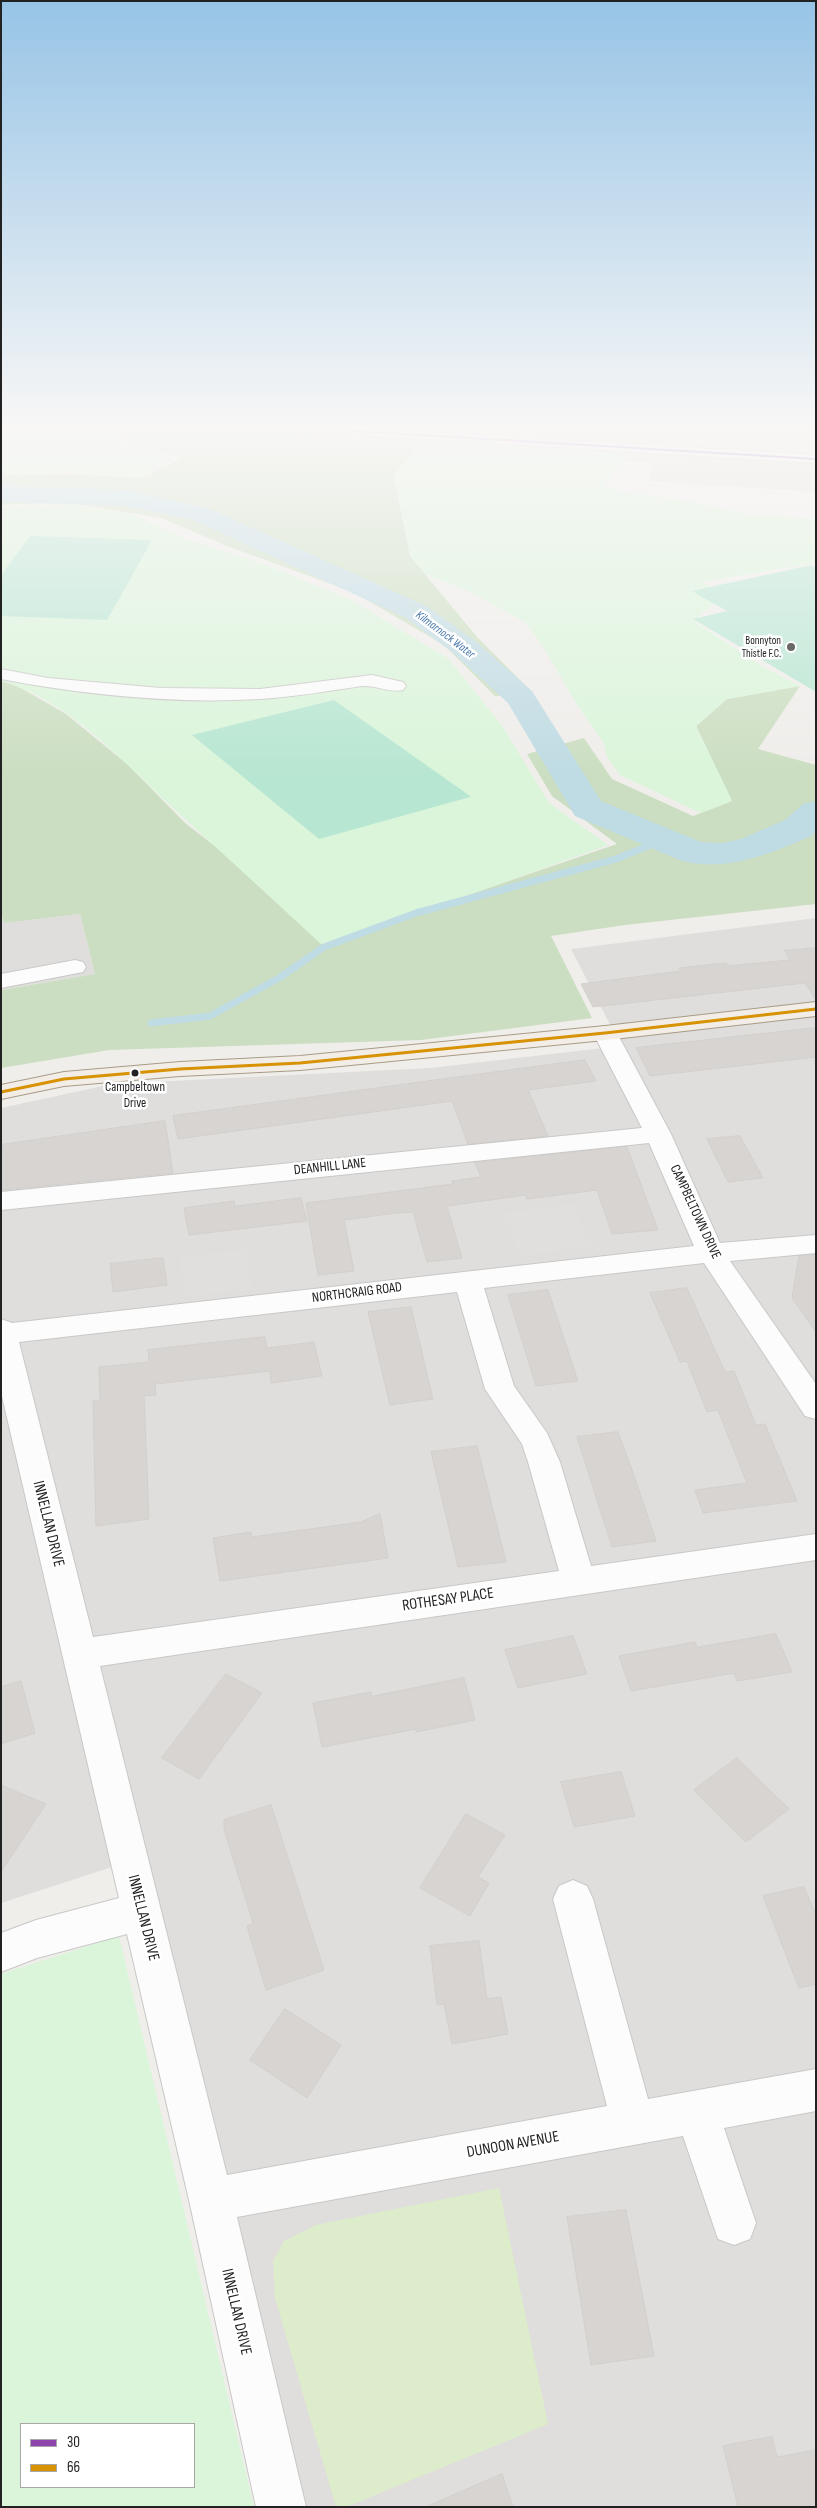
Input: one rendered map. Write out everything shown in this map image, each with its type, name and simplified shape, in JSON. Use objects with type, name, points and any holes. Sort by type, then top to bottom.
[{"type":"main road","points":[[1,1092],[64,1079],[180,1069],[295,1064],[605,1033],[816,1009]]},
{"type":"street","points":[[1,674],[48,684],[161,693],[260,694],[372,680],[397,686]]},
{"type":"street","points":[[1,981],[75,967]]},
{"type":"street","name":"CAMPBELTOWN DRIVE","points":[[605,1033],[658,1134],[712,1253],[816,1408]]},
{"type":"street","name":"DEANHILL LANE","points":[[1,1200],[658,1134]]},
{"type":"street","name":"NORTHCRAIG ROAD","points":[[4,1350],[218,1301],[468,1281],[558,1261],[712,1253],[816,1244]]},
{"type":"street","points":[[468,1281],[500,1389],[539,1448],[579,1581]]},
{"type":"street","name":"INNELLAN DRIVE","points":[[4,1350],[80,1654],[211,2200],[281,2507]]},
{"type":"street","name":"ROTHESAY PLACE","points":[[80,1654],[816,1547]]},
{"type":"street","points":[[573,1899],[633,2123]]},
{"type":"street","points":[[1,1953],[36,1939],[141,1911]]},
{"type":"street","name":"DUNOON AVENUE","points":[[211,2200],[816,2090]]},
{"type":"street","points":[[698,2112],[734,2223]]},
{"type":"shaded area","points":[[1,911],[4,923],[80,914],[95,974],[1,990]]},
{"type":"shaded area","points":[[816,918],[816,2507],[306,2507],[140,1858],[1,1903],[1,1108],[112,1084],[430,1068],[621,1046],[571,949]]},
{"type":"shaded area","points":[[574,1204],[591,1247],[519,1256],[504,1213]]},
{"type":"shaded area","points":[[246,1250],[252,1289],[184,1297],[179,1257]]},
{"type":"green space","points":[[1,541],[192,541],[264,564],[353,601],[449,659],[503,727],[549,803],[608,845],[324,947],[94,734],[50,703],[26,690],[1,681]]},
{"type":"green space","points":[[26,541],[151,541],[107,620],[1,616],[1,575]]},
{"type":"green space","points":[[215,541],[407,541],[410,556],[478,638],[533,693],[495,696],[444,645],[353,592]]},
{"type":"green space","points":[[407,541],[816,541],[816,563],[701,582],[724,594],[694,621],[762,666],[800,686],[727,699],[696,726],[732,801],[701,813],[620,775],[607,757],[604,743],[579,708],[542,645],[525,622],[471,592],[425,574],[410,556]]},
{"type":"green space","points":[[811,565],[816,568],[816,692],[693,619],[727,611],[692,591]]},
{"type":"green space","points":[[1,680],[14,684],[66,714],[127,764],[185,823],[336,940],[617,844],[552,796],[527,754],[584,738],[612,779],[693,816],[732,801],[696,726],[727,699],[800,686],[758,749],[816,765],[816,904],[625,925],[551,936],[592,1018],[421,1040],[109,1050],[1,1068],[1,990],[95,974],[80,914],[4,923],[1,911]]},
{"type":"green space","points":[[334,700],[470,797],[319,839],[192,735]]},
{"type":"green space","points":[[119,1936],[254,2507],[1,2507],[1,1974]]},
{"type":"green space","points":[[499,2188],[548,2424],[346,2507],[336,2507],[275,2298],[273,2261],[284,2241],[316,2225]]},
{"type":"building","points":[[816,948],[816,1000],[805,983],[593,1007],[581,984],[681,971],[679,968],[726,963],[728,966],[790,960],[785,951]]},
{"type":"building","points":[[816,1028],[816,1057],[650,1076],[636,1048]]},
{"type":"building","points":[[585,1060],[596,1081],[528,1090],[548,1136],[468,1144],[452,1101],[178,1139],[173,1116]]},
{"type":"building","points":[[165,1121],[173,1173],[1,1190],[1,1145]]},
{"type":"building","points":[[740,1136],[763,1178],[728,1182],[707,1139]]},
{"type":"building","points":[[627,1147],[658,1230],[612,1234],[597,1190],[527,1199],[526,1195],[447,1206],[462,1258],[427,1262],[413,1212],[344,1220],[354,1271],[318,1275],[306,1203],[453,1184],[452,1181],[481,1177],[475,1163]]},
{"type":"building","points":[[301,1198],[307,1221],[189,1235],[184,1208],[234,1201],[235,1206]]},
{"type":"building","points":[[816,1255],[816,1332],[792,1298],[799,1256]]},
{"type":"building","points":[[163,1258],[167,1285],[113,1292],[110,1264]]},
{"type":"building","points":[[687,1288],[725,1372],[734,1371],[756,1425],[765,1424],[797,1501],[703,1513],[695,1490],[747,1483],[718,1410],[707,1412],[687,1361],[680,1362],[650,1293]]},
{"type":"building","points":[[548,1290],[578,1381],[536,1386],[508,1295]]},
{"type":"building","points":[[411,1307],[433,1399],[390,1405],[368,1312]]},
{"type":"building","points":[[265,1337],[267,1348],[314,1342],[322,1376],[271,1383],[270,1371],[155,1384],[156,1395],[144,1396],[149,1519],[96,1526],[93,1401],[100,1400],[99,1367],[149,1362],[148,1350]]},
{"type":"building","points":[[618,1432],[656,1541],[612,1547],[577,1437]]},
{"type":"building","points":[[477,1446],[506,1562],[458,1567],[431,1452]]},
{"type":"building","points":[[380,1514],[388,1558],[220,1581],[213,1538],[251,1532],[252,1537],[361,1522]]},
{"type":"building","points":[[776,1634],[792,1672],[737,1681],[734,1673],[631,1691],[619,1656],[695,1642],[697,1647]]},
{"type":"building","points":[[573,1636],[587,1674],[518,1688],[505,1650]]},
{"type":"building","points":[[226,1674],[262,1693],[199,1779],[162,1758]]},
{"type":"building","points":[[464,1678],[475,1720],[416,1732],[416,1729],[322,1747],[313,1703],[371,1692],[372,1696]]},
{"type":"building","points":[[21,1681],[35,1733],[1,1744],[1,1687]]},
{"type":"building","points":[[737,1758],[789,1809],[746,1842],[694,1790]]},
{"type":"building","points":[[621,1772],[635,1816],[574,1827],[561,1782]]},
{"type":"building","points":[[1,1785],[46,1804],[1,1872]]},
{"type":"building","points":[[271,1805],[324,1970],[266,1990],[247,1926],[253,1923],[224,1829],[224,1820]]},
{"type":"building","points":[[466,1814],[505,1835],[478,1877],[489,1883],[470,1916],[420,1888]]},
{"type":"building","points":[[804,1887],[816,1915],[816,1984],[799,1988],[763,1896]]},
{"type":"building","points":[[479,1941],[487,1999],[501,1997],[508,2034],[452,2044],[444,2004],[437,2005],[430,1946]]},
{"type":"building","points":[[285,2009],[341,2045],[307,2098],[250,2060]]},
{"type":"building","points":[[626,2210],[654,2356],[591,2365],[567,2217]]},
{"type":"building","points":[[772,2437],[777,2457],[816,2450],[816,2507],[738,2507],[723,2446]]},
{"type":"building","points":[[502,2474],[513,2507],[426,2507]]},
{"type":"waterway","name":"Kilmarnock Water","points":[[260,541],[416,612],[463,646],[521,698],[588,808],[695,853],[722,854],[751,848],[798,828],[816,812]]},
{"type":"waterway","points":[[151,1023],[210,1016],[279,978],[324,947],[416,913],[616,859],[665,839]]},
{"type":"transit line","name":"66","points":[[1,1092],[64,1079],[180,1069],[300,1063],[605,1033],[816,1009]]},
{"type":"place","name":"Bonnyton Thistle F.C.","points":[[791,647]]},
{"type":"place","name":"Campbeltown Drive","points":[[135,1073]]}]
